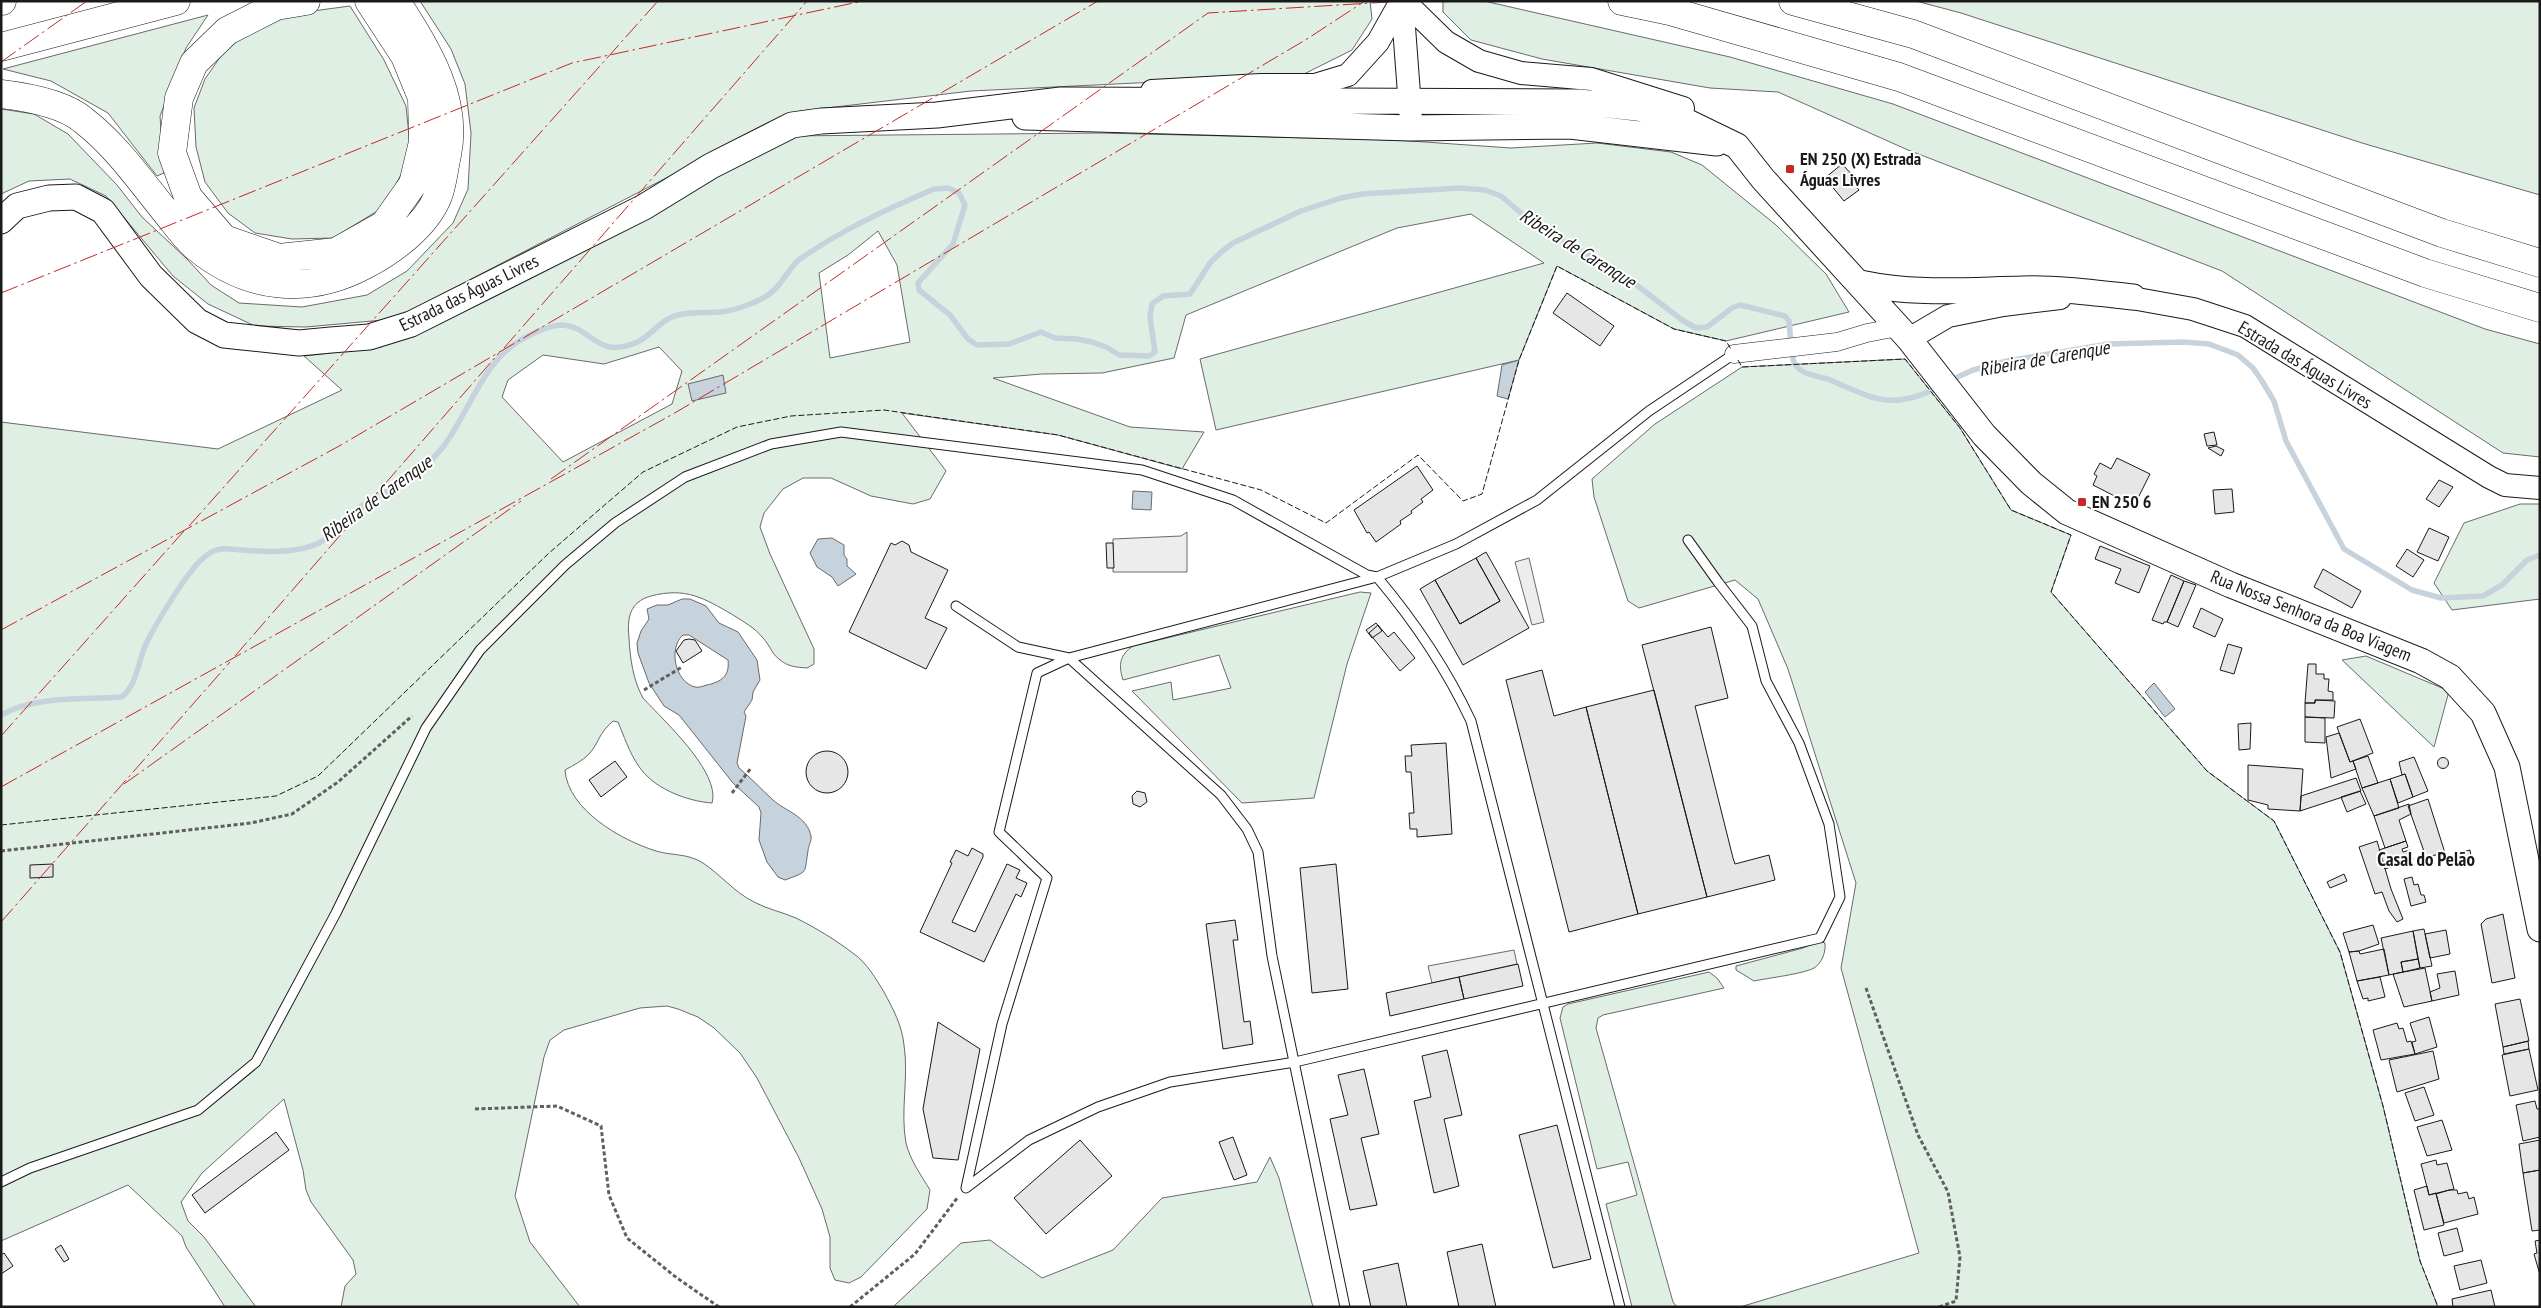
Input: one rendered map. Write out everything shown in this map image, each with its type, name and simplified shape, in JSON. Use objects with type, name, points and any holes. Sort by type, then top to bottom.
[{"type":"highway","points":[[1,47],[176,1]]},
{"type":"highway","points":[[306,1],[276,6],[227,31],[194,62],[179,98],[172,153],[188,197],[224,239],[279,258],[336,252],[384,225],[413,184],[423,142],[422,98],[416,54],[396,1]]},
{"type":"highway","points":[[1,94],[35,98],[82,119],[128,165],[195,247],[230,269],[270,284],[306,284],[349,274],[386,254],[416,228],[438,196],[449,144],[445,93],[416,54],[370,1]]},
{"type":"highway","points":[[1622,1],[1670,11],[1899,77],[2425,273],[2540,308]]},
{"type":"highway","points":[[1792,1],[1913,34],[2442,234],[2540,264]]},
{"type":"main road","points":[[937,115],[1061,100],[1579,102],[1637,108],[1673,115],[1737,146]]},
{"type":"main road","points":[[937,115],[1412,128],[1570,126],[1737,146]]},
{"type":"main road","name":"Estrada das Águas Livres","points":[[1,221],[17,206],[49,198],[76,197],[103,211],[152,276],[196,321],[224,335],[299,342],[369,337],[410,324],[592,233],[644,206],[711,166],[792,125],[821,121],[937,115]]},
{"type":"main road","name":"Rua Nossa Senhora da Boa Viagem","points":[[1737,146],[1763,179],[1860,283],[1899,328],[1984,436],[2031,483],[2067,512],[2231,585],[2422,661],[2450,677],[2483,713],[2507,767],[2540,929]]},
{"type":"main road","points":[[1860,283],[1889,289],[1925,292],[2063,290],[2133,297]]},
{"type":"main road","points":[[1899,328],[1925,292]]},
{"type":"street","points":[[1061,100],[1177,88],[1315,85],[1348,75],[1378,42],[1402,1]]},
{"type":"street","points":[[1402,1],[1412,128]]},
{"type":"street","points":[[1402,1],[1446,42],[1479,61],[1521,72],[1591,79],[1690,110],[1737,146]]},
{"type":"street","name":"Estrada das Águas Livres","points":[[1899,328],[2003,305],[2068,297],[2110,295],[2133,297],[2193,309],[2245,326],[2489,477],[2505,485],[2540,488]]},
{"type":"street","points":[[1734,354],[1837,342],[1867,333],[1899,328]]},
{"type":"lane","points":[[966,1188],[1002,1024],[1047,878],[999,832],[1037,673],[1069,658],[1377,577],[1456,544],[1537,500],[1649,411],[1734,354]]},
{"type":"lane","points":[[1,1182],[30,1168],[198,1110],[256,1062],[336,913],[426,728],[480,650],[565,565],[615,522],[685,476],[771,444],[841,432],[1142,470],[1233,500],[1367,575],[1377,577],[1429,642],[1453,683],[1471,721],[1620,1307]]},
{"type":"lane","points":[[966,1188],[1029,1140],[1098,1107],[1170,1082],[1295,1062],[1820,938],[1840,897],[1829,824],[1799,743],[1766,681],[1752,626],[1688,540]]},
{"type":"lane","points":[[956,606],[1018,647],[1069,658],[1221,796],[1247,829],[1258,852],[1272,956],[1345,1307]]},
{"type":"path","points":[[644,690],[682,667]]},
{"type":"path","points":[[1,851],[251,823],[292,814],[338,782],[412,716]]},
{"type":"path","points":[[732,793],[751,768]]},
{"type":"path","points":[[1866,988],[1918,1135],[1948,1192],[1960,1257],[1956,1301],[1939,1307]]},
{"type":"path","points":[[475,1109],[557,1106],[601,1126],[609,1195],[627,1238],[677,1278],[719,1307]]},
{"type":"path","points":[[850,1307],[915,1254],[945,1212],[966,1188]]},
{"type":"green space","points":[[420,1],[1370,1],[1372,19],[1352,50],[1302,75],[971,91],[801,111],[726,147],[394,319],[306,327],[255,326],[208,304],[173,276],[106,196],[70,179],[29,181],[1,194],[1,109],[34,114],[68,134],[117,185],[142,217],[187,259],[211,285],[239,303],[302,307],[367,295],[407,271],[453,223],[468,189],[471,133],[465,84],[451,49]]},
{"type":"green space","points":[[1443,1],[1484,1],[1730,57],[1893,104],[2485,329],[2540,344],[2540,457],[2503,453],[2222,271],[1908,150],[1778,92],[1710,88],[1542,59],[1471,40],[1443,12]]},
{"type":"green space","points":[[1916,1],[2540,1],[2540,195],[2362,143],[1961,13]]},
{"type":"green space","points":[[350,6],[384,60],[406,106],[410,145],[407,163],[384,207],[333,238],[292,239],[255,233],[228,213],[205,182],[196,147],[194,108],[205,79],[223,53],[254,27],[283,15]]},
{"type":"green space","points":[[208,15],[186,48],[160,116],[164,173],[157,176],[108,113],[51,81],[3,69]]},
{"type":"green space","points":[[1100,133],[1396,140],[1511,148],[1597,143],[1671,152],[1702,165],[1776,225],[1826,274],[1849,312],[1726,341],[1674,329],[1557,266],[1519,360],[1216,430],[1200,359],[1544,263],[1471,214],[1397,228],[1186,315],[1174,358],[1102,373],[1042,374],[993,378],[1130,427],[1204,432],[1182,469],[1058,435],[902,413],[946,471],[930,499],[913,504],[871,496],[831,478],[803,478],[783,489],[764,513],[760,527],[770,554],[814,649],[814,664],[807,668],[792,666],[782,662],[753,628],[704,599],[674,593],[651,596],[638,602],[629,618],[629,646],[634,676],[643,698],[676,732],[708,776],[712,790],[712,803],[702,802],[670,792],[652,780],[644,773],[635,760],[618,722],[613,721],[604,730],[589,754],[565,770],[568,785],[586,810],[613,831],[656,851],[686,856],[697,860],[747,898],[764,907],[796,918],[833,939],[863,962],[884,992],[897,1017],[903,1038],[906,1069],[904,1131],[906,1143],[913,1161],[930,1190],[927,1209],[861,1277],[849,1283],[835,1280],[830,1268],[830,1237],[822,1209],[799,1158],[757,1078],[740,1053],[714,1028],[698,1017],[667,1006],[640,1008],[564,1030],[550,1040],[544,1057],[515,1196],[530,1242],[580,1307],[341,1307],[345,1286],[356,1274],[353,1260],[311,1202],[306,1190],[303,1170],[284,1099],[202,1173],[181,1202],[188,1221],[204,1237],[256,1307],[225,1307],[186,1247],[182,1236],[128,1185],[1,1241],[1,422],[218,449],[342,390],[304,356],[381,347],[785,136]],"holes":[[[878,231],[897,265],[910,342],[830,358],[819,273],[848,255]],[[659,347],[682,371],[672,404],[563,462],[502,397],[508,380],[543,355],[604,364]]]},
{"type":"green space","points":[[1905,359],[1960,428],[2011,510],[2071,535],[2051,592],[2207,771],[2274,821],[2340,952],[2383,1106],[2420,1261],[2438,1307],[1740,1307],[1919,1253],[1841,968],[1856,883],[1788,669],[1758,599],[1735,580],[1639,608],[1628,601],[1594,497],[1592,479],[1655,424],[1742,367]]},
{"type":"green space","points":[[2520,504],[2540,504],[2540,599],[2452,610],[2434,583],[2464,523]]},
{"type":"green space","points":[[1360,592],[1371,593],[1347,664],[1314,798],[1242,803],[1132,691],[1171,682],[1173,700],[1231,688],[1219,655],[1123,680],[1121,660],[1125,653],[1133,646]]},
{"type":"green space","points":[[2366,656],[2449,691],[2434,747],[2342,660]]},
{"type":"green space","points":[[1820,941],[1825,943],[1823,957],[1817,966],[1809,970],[1754,981],[1736,970],[1736,966],[1803,948]]},
{"type":"green space","points":[[1709,972],[1717,978],[1724,988],[1603,1015],[1598,1018],[1596,1028],[1673,1302],[1677,1307],[1632,1307],[1606,1204],[1637,1195],[1628,1162],[1597,1169],[1560,1018],[1563,1007],[1568,1004]]},
{"type":"green space","points":[[1270,1157],[1279,1178],[1313,1307],[893,1307],[961,1243],[990,1240],[1042,1278],[1113,1250],[1162,1198],[1257,1182]]},
{"type":"shaded area","points":[[1519,360],[1508,399],[1497,396],[1502,365]]},
{"type":"shaded area","points":[[723,375],[726,393],[692,401],[688,384]]},
{"type":"shaded area","points":[[1133,491],[1152,492],[1151,510],[1132,509]]},
{"type":"shaded area","points":[[1187,532],[1187,572],[1113,572],[1113,539],[1181,536]]},
{"type":"shaded area","points":[[832,538],[844,545],[847,566],[856,574],[838,586],[832,577],[817,567],[810,553],[818,539]]},
{"type":"shaded area","points":[[1529,558],[1544,622],[1532,625],[1515,562]]},
{"type":"shaded area","points":[[682,599],[690,599],[706,606],[719,623],[738,632],[757,660],[760,680],[753,692],[752,700],[744,712],[746,716],[737,763],[739,768],[773,800],[805,823],[809,829],[811,838],[805,868],[798,875],[785,880],[778,877],[767,862],[759,840],[761,813],[759,807],[733,783],[679,715],[664,706],[649,683],[638,653],[637,643],[641,631],[649,619],[647,609],[657,605],[668,605]],"holes":[[[683,635],[689,635],[728,660],[728,670],[724,677],[712,684],[701,687],[688,684],[683,679],[678,672],[676,664],[676,648],[678,641]]]},
{"type":"shaded area","points":[[2154,683],[2175,709],[2165,717],[2145,692]]},
{"type":"shaded area","points":[[1514,950],[1517,964],[1432,983],[1428,966]]},
{"type":"building","points":[[1842,164],[1856,179],[1852,182],[1859,190],[1844,201],[1825,178]]},
{"type":"building","points":[[1567,293],[1614,326],[1600,346],[1553,313]]},
{"type":"building","points":[[2214,432],[2217,445],[2207,446],[2204,434]]},
{"type":"building","points":[[2216,446],[2224,450],[2221,456],[2208,448]]},
{"type":"building","points":[[2117,458],[2150,474],[2134,506],[2093,485],[2097,476],[2094,474],[2100,463],[2111,469]]},
{"type":"building","points":[[1417,466],[1433,490],[1421,499],[1423,502],[1411,511],[1412,513],[1400,521],[1401,524],[1376,542],[1369,532],[1367,533],[1354,510]]},
{"type":"building","points":[[2439,480],[2453,487],[2439,507],[2426,499]]},
{"type":"building","points":[[2232,489],[2234,512],[2215,514],[2213,490]]},
{"type":"building","points":[[2429,528],[2449,537],[2438,561],[2417,552]]},
{"type":"building","points":[[902,541],[909,545],[911,552],[948,570],[925,618],[947,628],[926,669],[849,632],[891,543],[895,545]]},
{"type":"building","points":[[1106,543],[1113,543],[1114,568],[1107,568]]},
{"type":"building","points":[[2100,546],[2150,566],[2139,593],[2115,583],[2121,569],[2095,559]]},
{"type":"building","points":[[2407,549],[2424,560],[2413,577],[2396,566]]},
{"type":"building","points":[[1486,552],[1529,628],[1463,665],[1420,589],[1435,580],[1460,624],[1500,601],[1476,558]]},
{"type":"building","points":[[1476,558],[1500,601],[1460,624],[1435,580]]},
{"type":"building","points":[[2323,569],[2361,591],[2352,608],[2314,587]]},
{"type":"building","points":[[2171,575],[2184,581],[2167,622],[2163,624],[2152,620]]},
{"type":"building","points":[[2184,581],[2196,585],[2178,627],[2167,622]]},
{"type":"building","points":[[2201,608],[2223,619],[2215,637],[2193,627]]},
{"type":"building","points":[[1376,623],[1382,631],[1372,638],[1366,630]]},
{"type":"building","points":[[1378,625],[1388,637],[1394,632],[1415,658],[1400,671],[1369,633]]},
{"type":"building","points":[[1711,627],[1728,698],[1695,706],[1733,858],[1735,864],[1769,855],[1775,880],[1707,897],[1642,645]]},
{"type":"building","points":[[684,640],[695,640],[702,651],[683,663],[676,651]]},
{"type":"building","points":[[2228,644],[2242,648],[2234,674],[2220,670]]},
{"type":"building","points":[[2308,664],[2316,664],[2316,674],[2324,674],[2324,679],[2329,679],[2328,691],[2333,692],[2333,700],[2315,700],[2315,703],[2305,703]]},
{"type":"building","points":[[1542,670],[1554,716],[1586,707],[1638,914],[1569,932],[1506,680]]},
{"type":"building","points":[[1654,690],[1707,897],[1638,914],[1586,707]]},
{"type":"building","points":[[2315,700],[2335,701],[2334,718],[2305,717],[2305,703],[2315,703]]},
{"type":"building","points":[[2305,717],[2325,718],[2325,743],[2305,742]]},
{"type":"building","points":[[2360,719],[2373,753],[2350,762],[2337,727]]},
{"type":"building","points":[[2251,723],[2250,749],[2239,750],[2238,724]]},
{"type":"building","points":[[2339,733],[2350,762],[2353,761],[2356,769],[2331,778],[2326,737]]},
{"type":"building","points":[[1446,743],[1452,834],[1417,837],[1417,829],[1410,829],[1409,813],[1414,813],[1411,772],[1406,772],[1405,756],[1412,756],[1411,745]]},
{"type":"building","points":[[831,751],[839,754],[845,760],[848,772],[845,784],[839,790],[823,793],[815,790],[809,784],[806,768],[809,760],[815,754]]},
{"type":"building","points":[[2368,756],[2378,783],[2362,788],[2353,761]]},
{"type":"building","points":[[2414,757],[2428,791],[2413,797],[2405,774],[2402,775],[2399,762]]},
{"type":"building","points":[[2441,758],[2445,758],[2448,763],[2447,767],[2441,768],[2438,765],[2438,761]]},
{"type":"building","points":[[615,761],[627,777],[601,797],[589,780]]},
{"type":"building","points":[[2248,765],[2303,769],[2300,811],[2268,809],[2268,805],[2248,800]]},
{"type":"building","points":[[2405,774],[2413,797],[2398,803],[2390,779]]},
{"type":"building","points":[[2356,778],[2361,791],[2300,811],[2301,796]]},
{"type":"building","points":[[2390,779],[2399,808],[2374,816],[2362,788]]},
{"type":"building","points":[[1137,791],[1145,793],[1147,802],[1140,807],[1133,804],[1132,796]]},
{"type":"building","points":[[2360,791],[2366,804],[2347,812],[2341,797]]},
{"type":"building","points":[[2428,799],[2445,853],[2426,857],[2408,806]]},
{"type":"building","points":[[2409,804],[2411,814],[2399,820],[2406,841],[2385,848],[2374,816]]},
{"type":"building","points":[[2377,841],[2391,889],[2403,919],[2397,922],[2389,911],[2382,892],[2375,894],[2359,847]]},
{"type":"building","points":[[2406,841],[2408,847],[2402,849],[2403,852],[2410,850],[2413,859],[2385,869],[2379,850]]},
{"type":"building","points":[[972,848],[983,854],[983,857],[952,922],[975,932],[1007,864],[1020,870],[1016,878],[1027,883],[1021,897],[1016,894],[984,962],[920,932],[952,863],[950,862],[956,850],[968,856]]},
{"type":"building","points":[[2470,850],[2472,862],[2464,863],[2462,852]]},
{"type":"building","points":[[53,864],[53,877],[30,878],[30,865]]},
{"type":"building","points":[[1336,864],[1348,989],[1312,993],[1300,868]]},
{"type":"building","points":[[2344,874],[2347,881],[2330,888],[2327,882]]},
{"type":"building","points":[[2412,877],[2414,885],[2418,884],[2421,895],[2424,895],[2426,902],[2411,906],[2404,879]]},
{"type":"building","points":[[2503,914],[2515,978],[2492,983],[2481,924],[2486,919]]},
{"type":"building","points":[[1235,920],[1238,940],[1233,940],[1244,1022],[1250,1021],[1253,1044],[1223,1049],[1206,924]]},
{"type":"building","points":[[2373,925],[2379,944],[2359,951],[2349,952],[2343,933]]},
{"type":"building","points":[[2424,929],[2432,966],[2420,968],[2413,931]]},
{"type":"building","points":[[2446,930],[2450,954],[2430,958],[2425,934]]},
{"type":"building","points":[[2413,931],[2418,959],[2401,962],[2403,972],[2389,975],[2381,938]]},
{"type":"building","points":[[2384,949],[2389,975],[2357,981],[2349,952],[2359,951],[2360,954]]},
{"type":"building","points":[[2418,959],[2420,968],[2403,972],[2401,962]]},
{"type":"building","points":[[1518,964],[1523,986],[1464,999],[1459,977]]},
{"type":"building","points":[[2425,968],[2432,1001],[2404,1007],[2393,974]]},
{"type":"building","points":[[2455,971],[2459,995],[2432,1001],[2430,992],[2440,988],[2437,974]]},
{"type":"building","points":[[1459,977],[1464,999],[1390,1016],[1386,993]]},
{"type":"building","points":[[2380,977],[2385,997],[2368,1001],[2368,998],[2363,999],[2357,981]]},
{"type":"building","points":[[2520,999],[2529,1041],[2503,1047],[2495,1004]]},
{"type":"building","points":[[2429,1017],[2437,1047],[2415,1054],[2412,1042],[2416,1041],[2410,1023]]},
{"type":"building","points":[[938,1022],[980,1049],[958,1160],[933,1158],[923,1109]]},
{"type":"building","points":[[2397,1023],[2399,1029],[2403,1028],[2407,1042],[2411,1041],[2415,1054],[2381,1060],[2373,1030]]},
{"type":"building","points":[[2528,1041],[2529,1049],[2504,1054],[2503,1047]]},
{"type":"building","points":[[2529,1049],[2538,1090],[2510,1096],[2502,1055]]},
{"type":"building","points":[[1447,1050],[1462,1115],[1444,1119],[1459,1186],[1434,1193],[1414,1101],[1431,1097],[1422,1056]]},
{"type":"building","points":[[2433,1051],[2439,1079],[2397,1092],[2389,1060]]},
{"type":"building","points":[[1364,1069],[1379,1134],[1361,1138],[1377,1205],[1350,1210],[1330,1119],[1348,1115],[1338,1075]]},
{"type":"building","points":[[2424,1087],[2434,1115],[2415,1121],[2405,1093]]},
{"type":"building","points":[[2535,1101],[2537,1109],[2540,1109],[2540,1137],[2523,1141],[2516,1105]]},
{"type":"building","points":[[2442,1120],[2452,1150],[2427,1156],[2417,1127]]},
{"type":"building","points":[[1557,1125],[1591,1259],[1553,1268],[1519,1135]]},
{"type":"building","points":[[276,1132],[289,1150],[205,1213],[192,1195]]},
{"type":"building","points":[[1233,1137],[1247,1175],[1234,1180],[1219,1142]]},
{"type":"building","points":[[1080,1140],[1112,1176],[1046,1234],[1014,1198]]},
{"type":"building","points":[[2540,1140],[2540,1170],[2523,1173],[2519,1144]]},
{"type":"building","points":[[2436,1160],[2437,1165],[2447,1163],[2454,1189],[2429,1195],[2421,1164]]},
{"type":"building","points":[[2540,1170],[2540,1230],[2532,1231],[2523,1173]]},
{"type":"building","points":[[2427,1186],[2429,1195],[2436,1193],[2444,1225],[2424,1230],[2414,1190]]},
{"type":"building","points":[[2457,1190],[2458,1194],[2467,1192],[2469,1199],[2474,1197],[2478,1214],[2444,1223],[2436,1194]]},
{"type":"building","points":[[2457,1228],[2463,1251],[2444,1256],[2438,1233]]},
{"type":"building","points":[[2540,1240],[2540,1275],[2534,1254],[2537,1253],[2535,1241]]},
{"type":"building","points":[[1482,1244],[1496,1307],[1459,1307],[1447,1252]]},
{"type":"building","points":[[61,1245],[69,1259],[64,1262],[55,1249]]},
{"type":"building","points":[[4,1253],[13,1266],[1,1274],[1,1255]]},
{"type":"building","points":[[2481,1260],[2487,1283],[2460,1290],[2454,1266]]},
{"type":"building","points":[[1398,1263],[1407,1307],[1371,1307],[1363,1271]]},
{"type":"building","points":[[2491,1290],[2495,1307],[2453,1307],[2452,1299]]},
{"type":"waterway","name":"Ribeira de Carenque","points":[[1,715],[30,704],[45,701],[122,697],[134,680],[145,646],[156,625],[173,597],[200,561],[211,552],[219,549],[284,551],[306,548],[324,540],[363,505],[406,480],[435,457],[452,434],[485,376],[506,351],[523,338],[546,328],[563,325],[573,327],[603,345],[622,347],[641,340],[666,320],[678,315],[725,311],[749,305],[771,293],[796,263],[816,248],[865,221],[934,189],[948,188],[959,193],[965,205],[953,244],[918,283],[919,290],[950,315],[968,339],[977,345],[1009,344],[1041,332],[1055,338],[1092,342],[1106,347],[1119,355],[1149,356],[1155,352],[1150,317],[1152,304],[1163,296],[1190,294],[1210,263],[1233,243],[1301,211],[1341,198],[1362,194],[1460,188],[1485,190],[1501,196],[1536,226],[1621,273],[1682,320],[1696,328],[1707,327],[1732,308],[1740,305],[1785,316],[1789,321],[1792,357],[1797,367],[1805,373],[1830,380],[1883,400],[1908,399],[1939,387]]},
{"type":"waterway","name":"Ribeira de Carenque","points":[[1949,381],[1973,370],[2007,361],[2108,344],[2184,342],[2209,344],[2238,355],[2253,368],[2262,381],[2274,401],[2286,441],[2344,549],[2412,590],[2441,598],[2483,596],[2502,585],[2527,560],[2540,555]]},
{"type":"fence","points":[[1,825],[276,796],[318,776],[549,553],[643,472],[737,427],[791,416],[884,410],[1058,435],[1261,490],[1326,523],[1418,455],[1463,501],[1482,494],[1519,360],[1557,266],[1674,329],[1726,341],[1731,349]]},
{"type":"fence","points":[[1738,360],[1742,367],[1905,359],[1960,428],[2011,510],[2071,535],[2051,592],[2207,771],[2274,821],[2340,952],[2383,1106],[2420,1261],[2438,1307]]},
{"type":"power","points":[[1,62],[87,1]]},
{"type":"power","points":[[189,526],[658,1]]},
{"type":"power","points":[[504,348],[807,1]]},
{"type":"power","points":[[1,293],[572,63],[863,1]]},
{"type":"power","points":[[1,630],[341,445],[1098,1]]},
{"type":"power","points":[[1,787],[673,414],[1307,39],[1365,1]]},
{"type":"power","points":[[551,479],[1208,13],[1404,1]]},
{"type":"power","points":[[235,656],[499,353]]},
{"type":"power","points":[[124,784],[521,501]]},
{"type":"power","points":[[1,736],[184,531]]},
{"type":"power","points":[[1,922],[230,662]]},
{"type":"place","name":"EN 250 (X) Estrada Águas Livres","points":[[1790,169]]},
{"type":"place","name":"EN 250 6","points":[[2082,502]]},
{"type":"district","name":"Casal do Pelão","points":[[2426,859]]}]
